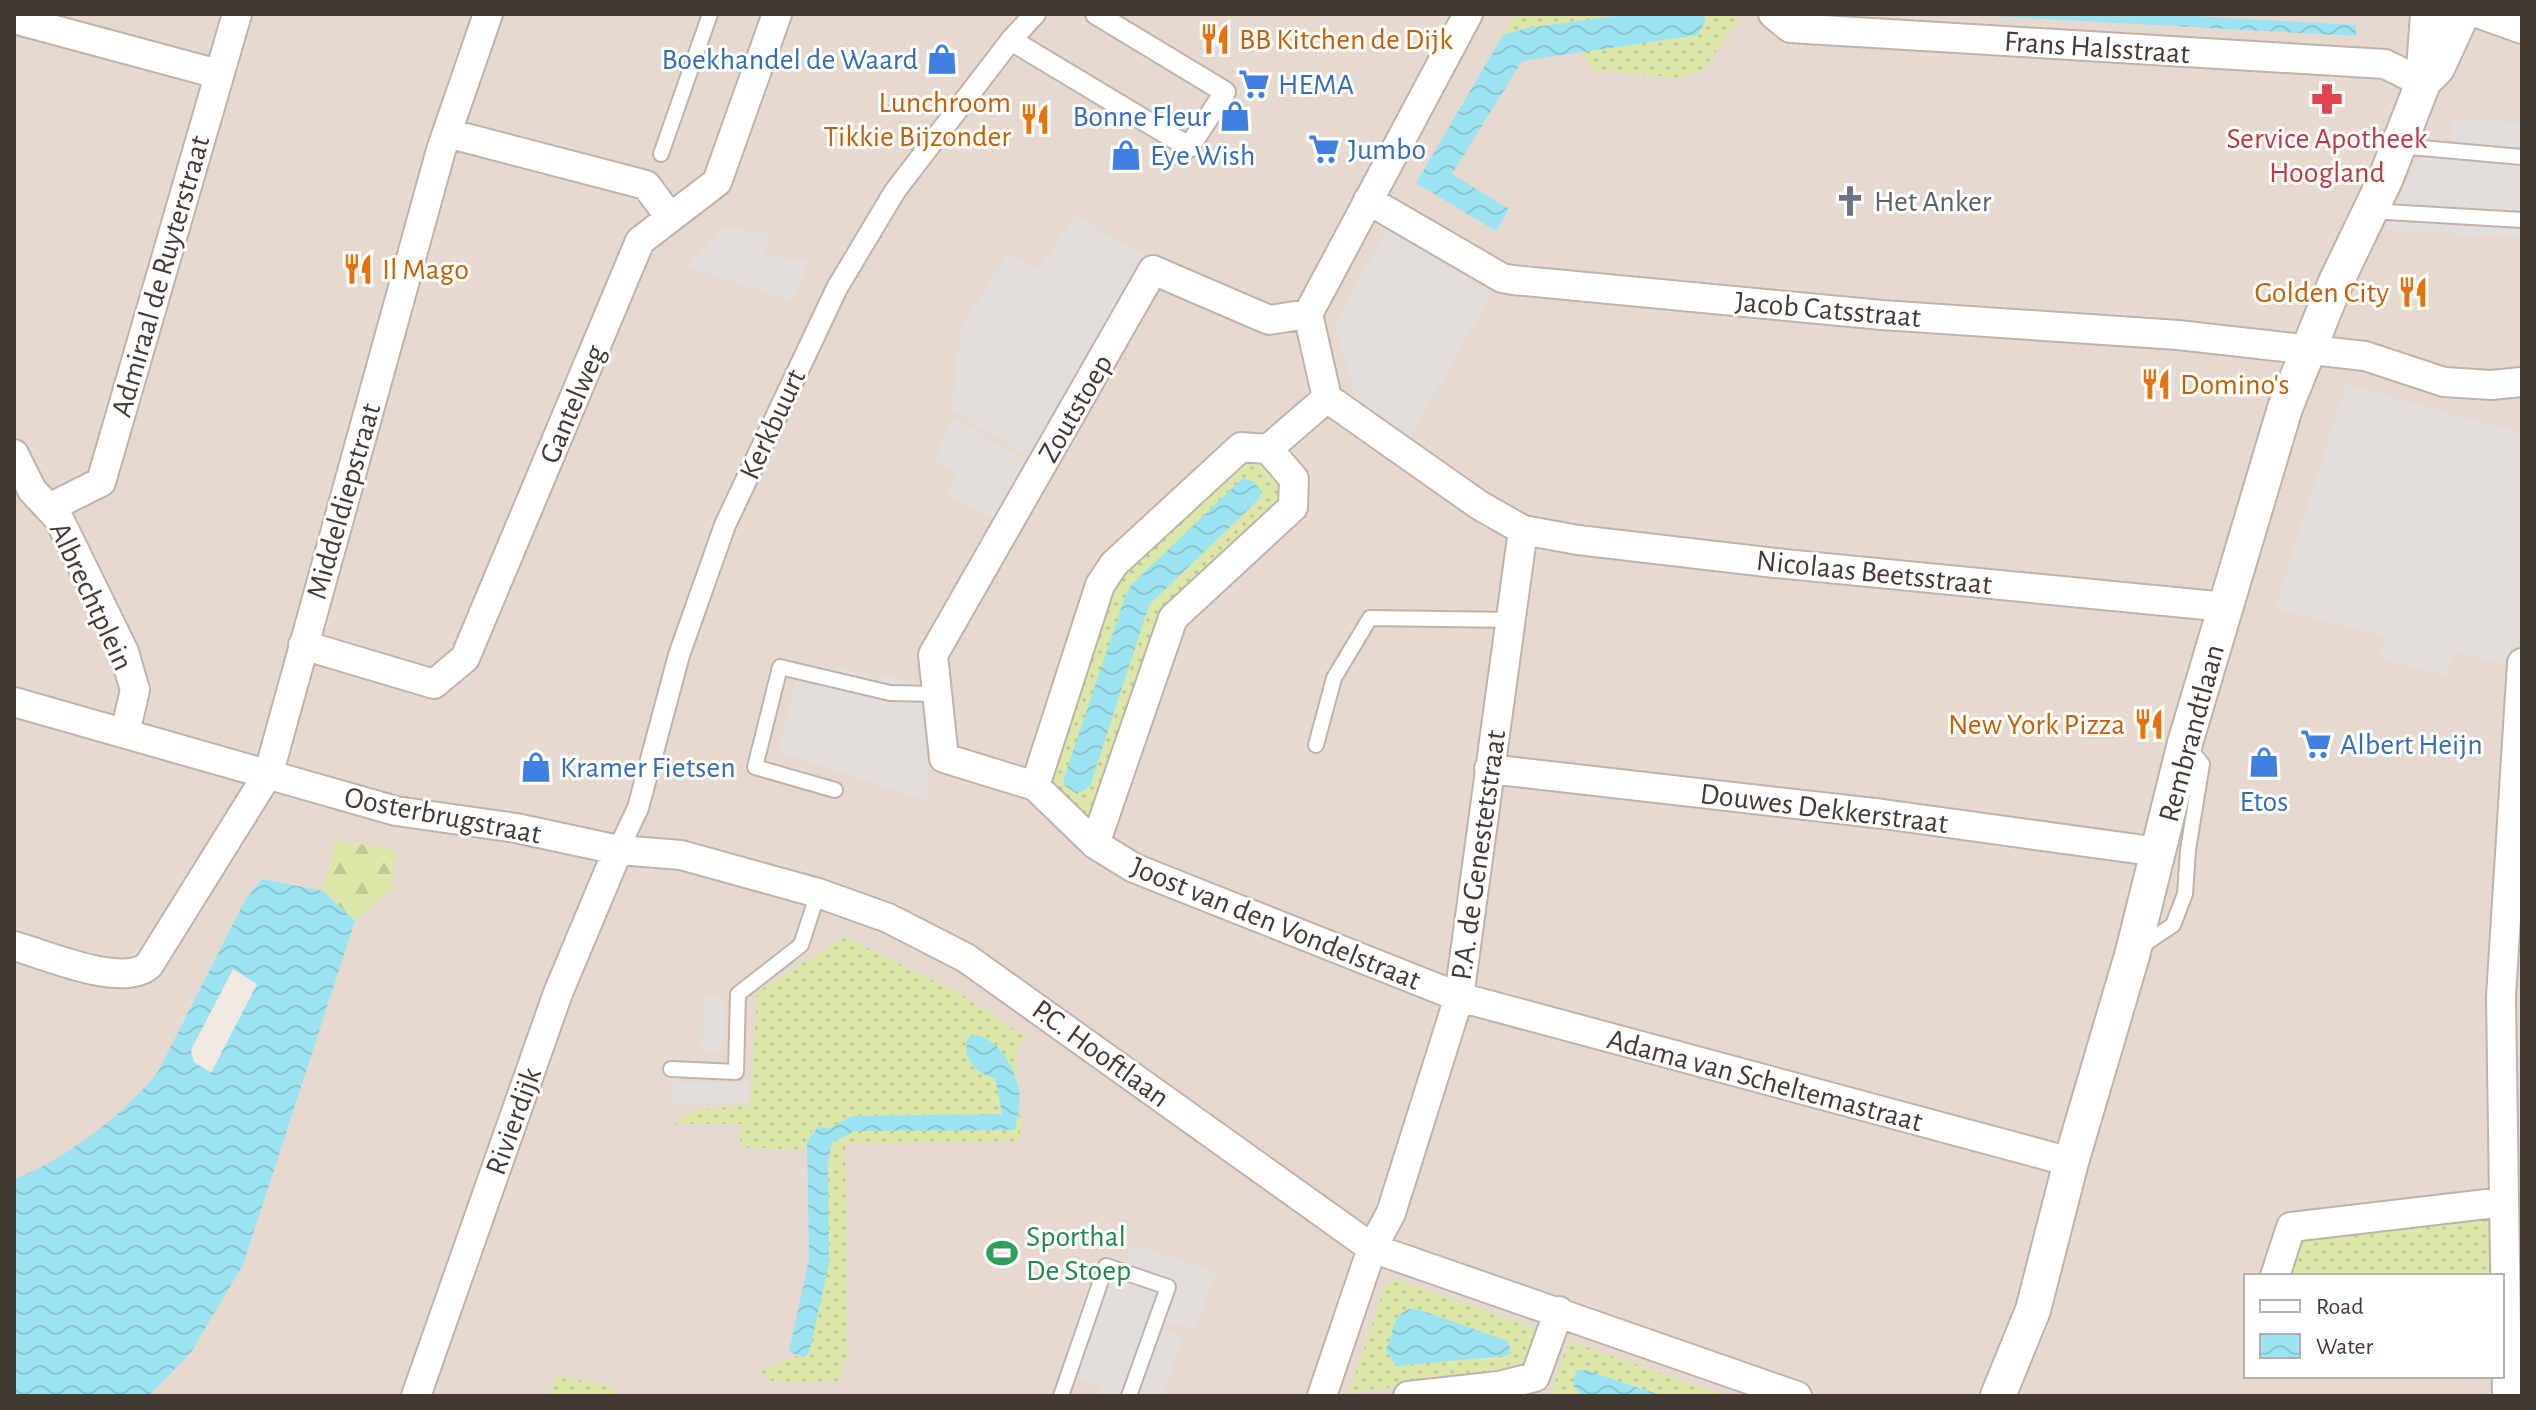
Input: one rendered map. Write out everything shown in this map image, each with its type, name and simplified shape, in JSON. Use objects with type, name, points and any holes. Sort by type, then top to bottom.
[{"type":"street","name":"Admiraal de Ruyterstraat","points":[[49,508],[101,482],[237,14]]},
{"type":"street","name":"Middeldiepstraat","points":[[14,946],[120,976],[142,972],[269,772],[447,133],[488,14]]},
{"type":"street","name":"Gantelweg","points":[[303,645],[434,684],[465,658],[640,241],[717,182],[777,14]]},
{"type":"street","name":"Kerkbuurt","points":[[618,850],[638,808],[679,655],[725,525],[837,288],[895,191],[1011,40],[1035,14]]},
{"type":"street","points":[[1011,40],[1189,147],[1225,92],[1096,14]]},
{"type":"street","points":[[1468,14],[1308,314],[1327,398],[1479,505],[1523,530]]},
{"type":"street","name":"Frans Halsstraat","points":[[1773,14],[1790,28],[2385,64],[2423,83]]},
{"type":"street","name":"Rembrandtlaan","points":[[1998,1396],[2033,1310],[2071,1162],[2133,952],[2185,743],[2285,408],[2307,349],[2370,211],[2423,83],[2428,14]]},
{"type":"street","name":"Rembrandtlaan","points":[[2423,83],[2437,68],[2462,14]]},
{"type":"street","points":[[2480,14],[2522,29]]},
{"type":"street","points":[[14,16],[218,74]]},
{"type":"street","points":[[447,133],[646,185],[670,217]]},
{"type":"street","name":"Jacob Catsstraat","points":[[1368,200],[1502,278],[1513,280],[1882,315],[2178,335],[2365,356],[2444,382],[2491,385],[2522,382]]},
{"type":"street","name":"Zoutstoep","points":[[1035,786],[944,758],[933,655],[1153,270],[1269,320],[1308,314]]},
{"type":"street","points":[[1035,786],[1100,585],[1114,564],[1241,447],[1268,449],[1327,398]]},
{"type":"street","name":"Joost van den Vondelstraat","points":[[1095,844],[1173,618],[1293,507],[1294,479],[1268,449]]},
{"type":"street","name":"Albrechtplein","points":[[14,454],[32,490],[59,519],[124,652],[135,690],[125,733]]},
{"type":"street","name":"Nicolaas Beetsstraat","points":[[1523,530],[1578,540],[1775,563],[2226,607]]},
{"type":"street","name":"P.A. de Genestetstraat","points":[[1322,1396],[1372,1248],[1391,1213],[1459,997],[1523,530]]},
{"type":"street","points":[[2506,1379],[2514,1278],[2504,1202],[2522,663]]},
{"type":"street","points":[[14,702],[269,772]]},
{"type":"street","name":"Douwes Dekkerstraat","points":[[1489,769],[1883,814],[2159,852]]},
{"type":"street","name":"Oosterbrugstraat","points":[[269,772],[396,811],[516,828],[618,850]]},
{"type":"street","name":"Joost van den Vondelstraat","points":[[1035,786],[1095,844],[1134,868],[1459,997]]},
{"type":"street","name":"P.C. Hooftlaan","points":[[618,850],[681,855],[818,893],[888,918],[966,958],[1372,1248],[1797,1396]]},
{"type":"street","name":"Rivierdijk","points":[[416,1396],[558,993],[618,850]]},
{"type":"street","name":"Adama van Scheltemastraat","points":[[1459,997],[2071,1162]]},
{"type":"street","points":[[2276,1274],[2291,1227],[2504,1202]]},
{"type":"street","points":[[1408,1396],[1498,1391],[1535,1377],[1559,1311]]},
{"type":"lane","points":[[661,154],[710,14]]},
{"type":"lane","points":[[2398,146],[2522,157]]},
{"type":"lane","points":[[2370,211],[2522,220]]},
{"type":"lane","points":[[1316,745],[1334,678],[1370,618],[1512,620]]},
{"type":"lane","points":[[835,790],[755,767],[780,667],[890,693],[937,694]]},
{"type":"lane","points":[[2133,952],[2173,925],[2185,894],[2188,850],[2202,764],[2185,743]]},
{"type":"lane","points":[[671,1069],[736,1072],[738,994],[801,945],[818,893]]},
{"type":"lane","points":[[1061,1396],[1106,1266],[1168,1287],[1129,1396]]},
{"type":"shaded area","points":[[14,14],[2522,14],[2522,1396],[14,1396]]},
{"type":"shaded area","points":[[2453,119],[2522,123],[2522,238],[2386,230],[2418,159],[2451,142]]},
{"type":"shaded area","points":[[1075,216],[1154,261],[1037,461],[951,410],[962,326],[1008,252],[1039,270]]},
{"type":"shaded area","points":[[1389,226],[1491,294],[1411,436],[1356,400],[1335,323]]},
{"type":"shaded area","points":[[723,228],[770,233],[764,255],[808,261],[792,301],[686,266]]},
{"type":"shaded area","points":[[2346,384],[2522,434],[2519,668],[2454,651],[2447,675],[2379,659],[2385,636],[2275,608]]},
{"type":"shaded area","points":[[952,417],[1035,467],[1003,523],[949,495],[956,472],[935,460]]},
{"type":"shaded area","points":[[800,662],[927,684],[928,801],[779,751]]},
{"type":"shaded area","points":[[704,997],[724,998],[723,1051],[702,1050]]},
{"type":"shaded area","points":[[674,1082],[748,1083],[747,1104],[673,1103]]},
{"type":"shaded area","points":[[1132,1244],[1216,1272],[1194,1330],[1168,1321],[1165,1330],[1183,1337],[1162,1396],[1106,1396],[1099,1393],[1102,1386],[1058,1371],[1097,1262],[1114,1257],[1127,1261]]},
{"type":"green space","points":[[1514,14],[1630,14],[1527,28],[1503,35]]},
{"type":"green space","points":[[1703,14],[1730,14],[1738,21],[1703,70],[1683,78],[1595,71],[1581,52],[1697,35],[1706,21]]},
{"type":"green space","points":[[1239,458],[1257,461],[1270,469],[1277,482],[1279,500],[1168,604],[1089,818],[1082,821],[1054,794],[1051,779],[1108,589]],"holes":[[[1243,479],[1260,498],[1149,605],[1064,778],[1132,584]]]},
{"type":"green space","points":[[335,840],[395,850],[392,888],[355,921],[323,891]]},
{"type":"green space","points":[[845,937],[961,994],[1014,1030],[1028,1035],[1016,1051],[1018,1087],[998,1050],[966,1046],[975,1067],[995,1078],[1002,1114],[852,1116],[830,1128],[818,1127],[811,1132],[807,1150],[740,1147],[742,1124],[675,1124],[695,1110],[751,1105],[757,992]]},
{"type":"green space","points":[[1019,1110],[1022,1125],[1018,1141],[845,1144],[848,1361],[843,1361],[840,1381],[774,1382],[759,1372],[797,1356],[804,1357],[832,1143],[855,1131],[1015,1130]]},
{"type":"green space","points":[[2490,1208],[2491,1274],[2277,1274],[2295,1218]]},
{"type":"green space","points":[[1397,1280],[1537,1329],[1521,1372],[1349,1393],[1386,1284]]},
{"type":"green space","points":[[1569,1341],[1726,1396],[1663,1396],[1586,1370],[1578,1394],[1582,1396],[1550,1396]]},
{"type":"green space","points":[[556,1376],[614,1386],[614,1396],[548,1396]]},
{"type":"water","points":[[1630,14],[1703,14],[1706,21],[1697,35],[1522,61],[1452,174],[1509,209],[1496,231],[1416,183],[1503,35],[1527,28]]},
{"type":"water","points":[[1955,14],[2161,14],[2356,25],[2356,36]]},
{"type":"water","points":[[1243,478],[1254,482],[1261,490],[1260,498],[1149,605],[1090,786],[1077,794],[1064,785],[1064,778],[1125,597],[1132,584]]},
{"type":"water","points":[[262,879],[323,891],[355,921],[243,1265],[191,1352],[149,1396],[14,1396],[14,1179],[53,1161],[94,1134],[146,1086],[159,1070],[245,900]]},
{"type":"water","points":[[972,1035],[981,1036],[996,1045],[1012,1069],[1020,1097],[1015,1130],[855,1131],[832,1143],[828,1161],[829,1264],[809,1353],[804,1357],[789,1352],[809,1259],[807,1141],[818,1127],[830,1128],[852,1116],[1002,1114],[995,1078],[977,1069],[969,1059],[966,1047]]},
{"type":"water","points":[[1408,1309],[1417,1309],[1508,1341],[1511,1353],[1506,1356],[1396,1366],[1386,1350],[1397,1317]]},
{"type":"water","points":[[1586,1370],[1663,1396],[1582,1396],[1573,1385],[1576,1371]]},
{"type":"pier","points":[[233,969],[257,984],[211,1073],[194,1062],[191,1050]]},
{"type":"place","name":"BB Kitchen de Dijk","points":[[1215,39]]},
{"type":"place","name":"Boekhandel de Waard","points":[[942,59]]},
{"type":"place","name":"HEMA","points":[[1254,84]]},
{"type":"place","name":"Service Apotheek Hoogland","points":[[2327,99]]},
{"type":"place","name":"Bonne Fleur","points":[[1235,116]]},
{"type":"place","name":"Lunchroom Tikkie Bijzonder","points":[[1035,119]]},
{"type":"place","name":"Jumbo","points":[[1324,149]]},
{"type":"place","name":"Eye Wish","points":[[1126,155]]},
{"type":"place","name":"Het Anker","points":[[1850,201]]},
{"type":"place","name":"Il Mago","points":[[358,269]]},
{"type":"place","name":"Golden City","points":[[2413,292]]},
{"type":"place","name":"Domino's","points":[[2156,384]]},
{"type":"place","name":"New York Pizza","points":[[2149,724]]},
{"type":"place","name":"Albert Heijn","points":[[2316,744]]},
{"type":"place","name":"Etos","points":[[2264,762]]},
{"type":"place","name":"Kramer Fietsen","points":[[536,767]]},
{"type":"place","name":"Sporthal De Stoep","points":[[1002,1253]]}]
